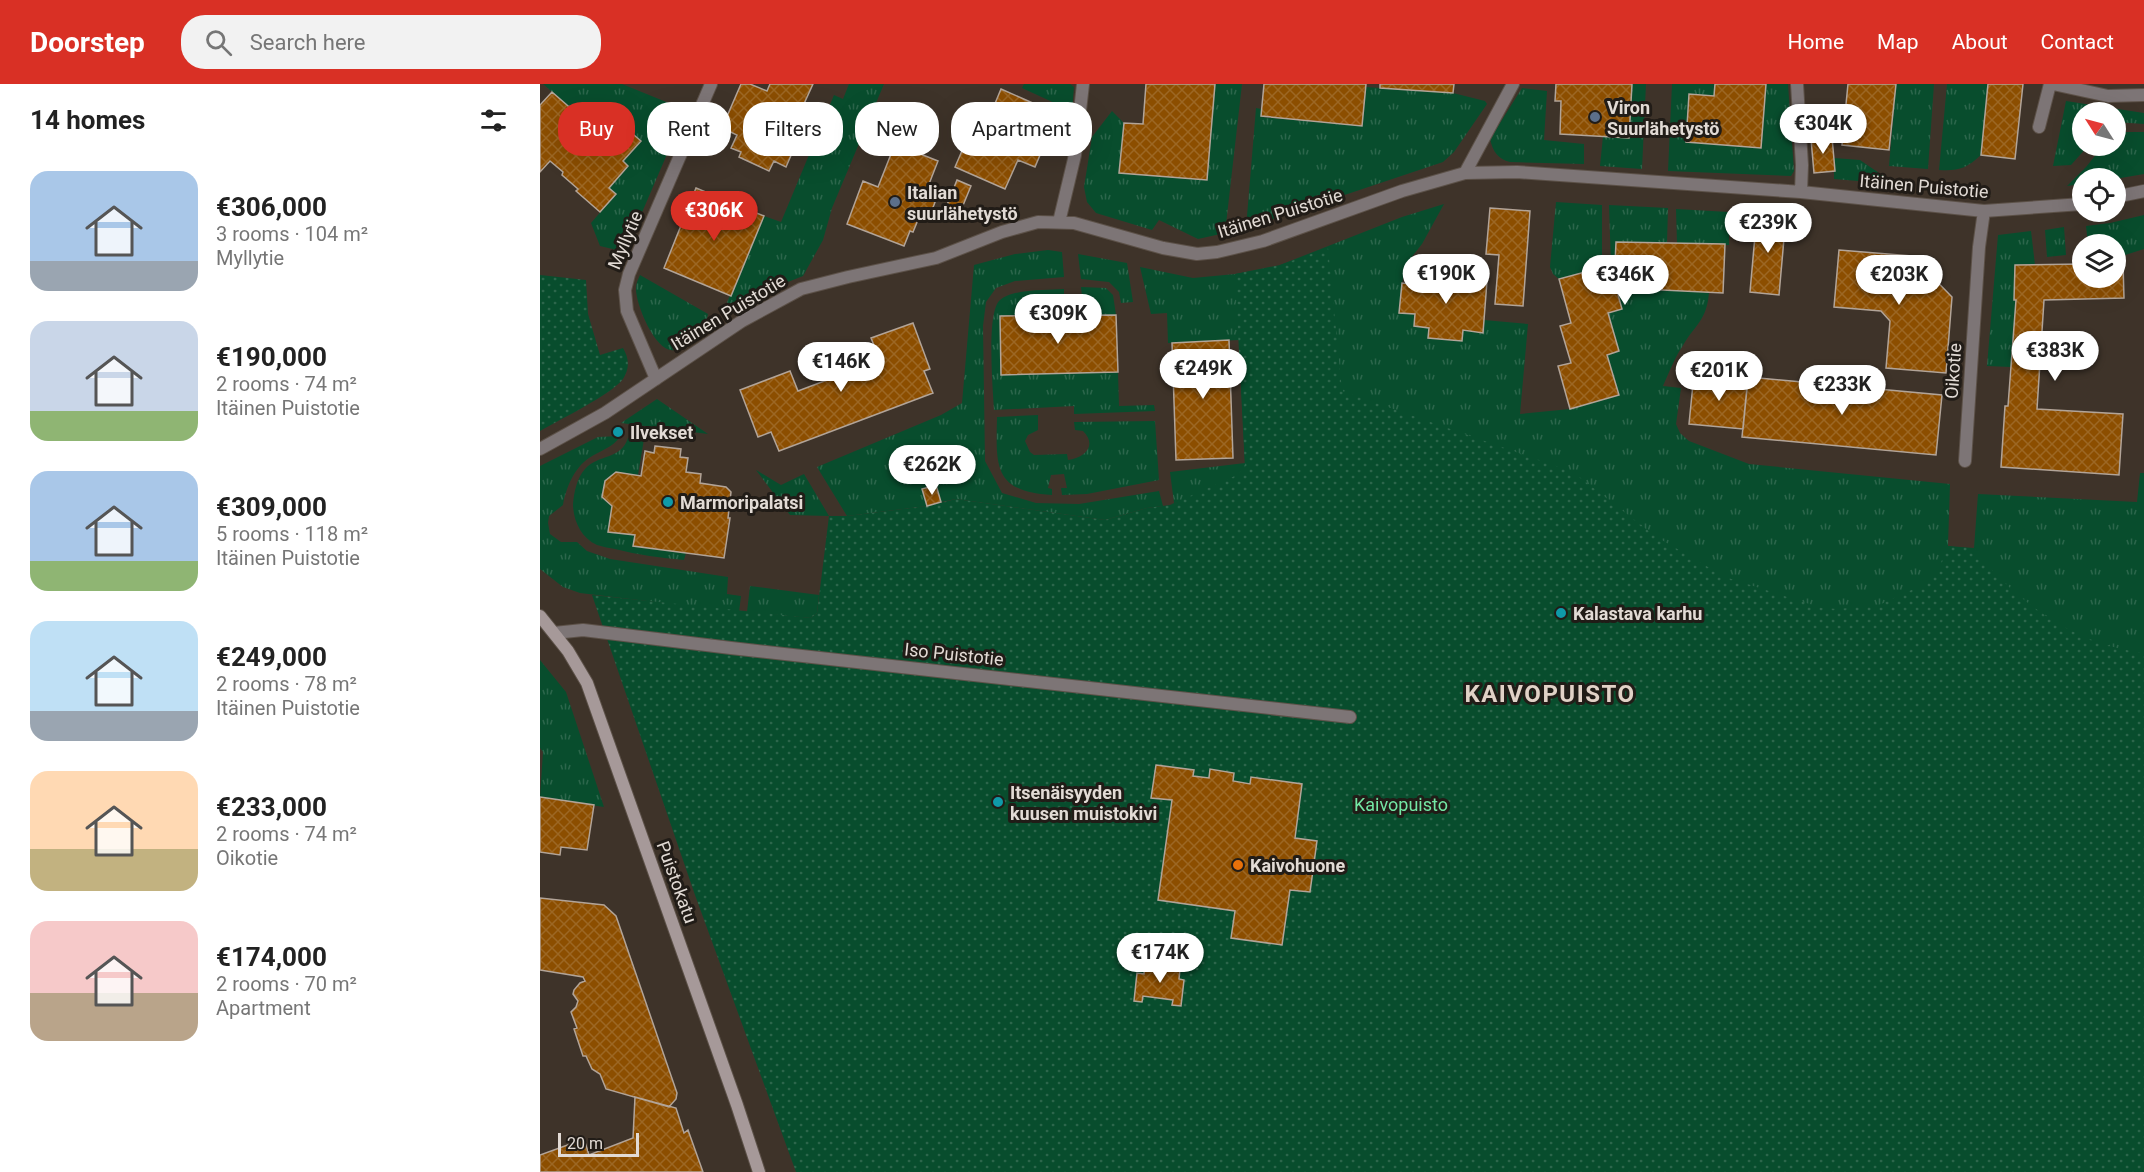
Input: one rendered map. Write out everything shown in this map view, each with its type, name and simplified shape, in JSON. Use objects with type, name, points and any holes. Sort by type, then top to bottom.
[{"type":"street","name":"Myllytie","points":[[656,379],[627,311],[625,290],[629,274],[711,84]]},
{"type":"street","points":[[1059,222],[1076,155],[1083,84]]},
{"type":"street","points":[[1465,173],[1513,84]]},
{"type":"street","points":[[1797,84],[1802,165],[1801,192]]},
{"type":"street","points":[[2039,127],[2052,84],[2108,96],[2144,95]]},
{"type":"street","name":"Itäinen Puistotie","points":[[540,449],[605,413],[742,321],[801,289],[936,258],[1002,232],[1038,222],[1074,223],[1137,241],[1197,254],[1217,252],[1263,241],[1402,191],[1465,173],[1517,171],[1801,192],[1984,211],[2072,205]]},
{"type":"street","points":[[2126,195],[2144,191]]},
{"type":"street","name":"Oikotie","points":[[1965,461],[1979,247],[1984,211]]},
{"type":"street","name":"Puistokatu","points":[[540,616],[568,651],[586,683],[759,1172]]},
{"type":"street","name":"Iso Puistotie","points":[[554,633],[583,630],[1350,717]]},
{"type":"green space","points":[[543,84],[622,84],[666,102],[647,102],[647,156],[666,156],[625,252],[600,246],[591,223],[616,194],[609,188],[628,166],[623,161],[628,156],[635,156],[635,148],[641,141],[635,136],[635,102],[564,102]]},
{"type":"green space","points":[[849,84],[884,84],[876,102],[855,102],[855,153],[832,208],[823,240],[803,276],[725,307],[764,216],[781,222],[809,156],[843,156],[843,102],[831,102],[834,95],[843,99]]},
{"type":"green space","points":[[1024,84],[1070,84],[1074,87],[1073,102],[1052,102],[1022,88]]},
{"type":"green space","points":[[1215,84],[1242,84],[1225,233],[1198,239],[1159,220],[1152,230],[1096,213],[1087,202],[1084,187],[1089,156],[1092,156],[1092,137],[1112,111],[1124,123],[1120,173],[1207,180]]},
{"type":"green space","points":[[1632,84],[1646,84],[1642,169],[1600,166],[1603,136],[1629,137]]},
{"type":"green space","points":[[1672,84],[1715,84],[1714,96],[1689,95],[1686,142],[1761,148],[1766,84],[1788,84],[1794,171],[1791,176],[1668,171]]},
{"type":"green space","points":[[1896,84],[1934,84],[1928,169],[1889,166]]},
{"type":"green space","points":[[1947,84],[1988,84],[1981,155],[1962,168],[1939,170]]},
{"type":"green space","points":[[1366,87],[1453,93],[1485,101],[1487,104],[1454,152],[1443,162],[1246,228],[1256,108],[1261,109],[1261,117],[1362,126]]},
{"type":"green space","points":[[1522,88],[1547,91],[1544,140],[1584,144],[1584,164],[1510,162],[1497,154],[1490,139]]},
{"type":"green space","points":[[2066,101],[2072,102],[2072,156],[2079,156],[2071,165],[2053,166]]},
{"type":"green space","points":[[2126,110],[2144,113],[2144,124],[2126,123]]},
{"type":"green space","points":[[2126,132],[2144,132],[2144,174],[2126,177],[2126,168],[2086,167],[2095,156],[2126,156]]},
{"type":"green space","points":[[1834,158],[1860,160],[1895,184],[1834,179]]},
{"type":"green space","points":[[1556,202],[1602,205],[1602,267],[1559,279],[1553,274],[1550,267]]},
{"type":"green space","points":[[1444,204],[1422,244],[1407,263],[1399,312],[1415,314],[1414,326],[1429,328],[1428,338],[1463,330],[1482,332],[1484,320],[1528,324],[1520,414],[1570,409],[1619,395],[1607,355],[1619,351],[1608,313],[1617,291],[1621,288],[1709,292],[1706,310],[1679,352],[1663,386],[1681,388],[1676,424],[1680,433],[1689,441],[1749,464],[1950,484],[1948,546],[1955,547],[1949,567],[1888,618],[1760,625],[1336,403],[1280,265],[1402,217]]},
{"type":"green space","points":[[1609,205],[1668,208],[1667,243],[1616,242],[1615,264],[1611,265]]},
{"type":"green space","points":[[1676,209],[1729,212],[1729,245],[1677,244]]},
{"type":"green space","points":[[2144,215],[2144,249],[2126,255],[2126,234],[2087,234],[2086,226],[2126,222],[2126,219]]},
{"type":"green space","points":[[2064,227],[2066,255],[2047,257],[2045,230]]},
{"type":"green space","points":[[2031,231],[2035,265],[2015,266],[2014,299],[2016,300],[2011,367],[1987,366],[1998,235]]},
{"type":"green space","name":"Kaivopuisto","points":[[1328,248],[1342,391],[1573,472],[1655,536],[1725,577],[1822,608],[1838,609],[1879,605],[1918,587],[1939,567],[1948,546],[1974,548],[2008,586],[2049,618],[2095,641],[2144,653],[2144,1172],[796,1172],[695,895],[592,595],[811,618],[817,613],[829,516],[847,516],[927,506],[956,499],[1105,520],[1147,508],[1170,505],[1237,475],[1245,468],[1235,274],[1280,265]]},
{"type":"green space","points":[[1048,250],[1062,252],[1064,277],[1015,281],[996,288],[986,302],[983,326],[985,461],[1002,493],[1036,503],[1079,504],[1159,491],[1163,506],[1147,508],[1105,520],[956,499],[941,502],[936,485],[922,489],[927,506],[847,516],[817,467],[941,415],[962,403],[974,265],[1015,254]]},
{"type":"green space","points":[[1078,254],[1127,263],[1133,302],[1121,303],[1119,292],[1109,282],[1081,279]]},
{"type":"green space","points":[[1140,267],[1193,278],[1264,269],[1274,469],[1169,505],[1174,503],[1170,472],[1245,463],[1239,340],[1168,343],[1167,313],[1151,314]]},
{"type":"green space","points":[[540,275],[586,280],[588,314],[600,355],[623,348],[628,363],[623,379],[617,385],[540,431]]},
{"type":"green space","points":[[640,275],[708,314],[700,332],[675,350],[661,345],[648,327],[637,295],[636,285]]},
{"type":"green space","points":[[1081,287],[1106,288],[1113,295],[1116,315],[1084,315]]},
{"type":"green space","points":[[1064,289],[1064,315],[1000,317],[1001,374],[1118,372],[1119,406],[1154,405],[1155,411],[1074,414],[1074,406],[994,410],[991,352],[993,319],[1000,300],[1013,294]]},
{"type":"green space","points":[[657,399],[708,434],[621,423]]},
{"type":"green space","points":[[1038,415],[1038,430],[1028,435],[1025,441],[1030,452],[1034,455],[1067,454],[1068,460],[1084,454],[1089,446],[1087,436],[1083,431],[1075,430],[1074,422],[1155,421],[1159,480],[1087,494],[1062,495],[1061,488],[1067,488],[1064,474],[1051,475],[1048,488],[1052,489],[1052,495],[1033,493],[1018,488],[1008,482],[998,462],[997,417]]},
{"type":"green space","points":[[621,436],[579,467],[566,492],[563,505],[549,516],[550,534],[561,542],[577,542],[587,551],[610,559],[728,577],[727,594],[741,596],[739,612],[580,593],[563,587],[540,569],[540,466],[598,437]]},
{"type":"green space","points":[[628,438],[644,439],[638,475],[616,472],[605,481],[602,497],[612,506],[608,532],[635,535],[634,546],[686,553],[684,560],[641,555],[597,545],[586,538],[576,522],[573,499],[582,473],[590,464],[615,454],[625,445]]},
{"type":"green space","points":[[756,470],[781,485],[804,474],[829,516],[790,515]]},
{"type":"green space","points":[[2140,473],[2144,473],[2144,787],[1969,548],[1974,548],[1978,494],[2137,502]]},
{"type":"green space","points":[[750,586],[819,595],[817,613],[811,618],[747,612]]},
{"type":"green space","points":[[540,660],[566,692],[604,807],[540,797],[543,752],[540,748]]},
{"type":"building","points":[[741,84],[750,84],[767,91],[770,84],[813,84],[805,102],[743,102],[743,156],[791,156],[786,167],[774,161],[769,171],[739,157],[741,152],[731,148],[737,135],[731,132],[731,107]]},
{"type":"building","points":[[1146,84],[1215,84],[1207,180],[1119,173],[1124,123],[1143,124]]},
{"type":"building","points":[[1264,84],[1366,84],[1362,126],[1261,116]]},
{"type":"building","points":[[1380,84],[1454,84],[1453,93],[1380,88]]},
{"type":"building","name":"Viron Suurlähetystö","points":[[1556,84],[1632,84],[1629,138],[1560,134],[1561,101],[1555,101]]},
{"type":"building","points":[[1715,84],[1766,84],[1761,148],[1686,142],[1689,94],[1714,96]]},
{"type":"building","points":[[1848,84],[1896,84],[1889,150],[1842,145]]},
{"type":"building","points":[[1988,84],[2023,84],[2015,159],[1981,155]]},
{"type":"building","points":[[1001,89],[1030,102],[996,102]]},
{"type":"building","points":[[552,92],[564,102],[558,102],[558,156],[628,156],[623,161],[628,166],[609,188],[616,194],[600,212],[576,191],[578,189],[550,161],[540,172],[540,105]]},
{"type":"building","points":[[635,136],[641,141],[635,148]]},
{"type":"building","points":[[1832,137],[1835,171],[1814,173],[1811,139]]},
{"type":"building","name":"Italian suurlähetystö","points":[[890,156],[925,156],[938,161],[929,184],[940,189],[929,218],[920,215],[904,246],[847,224],[863,181],[878,187]]},
{"type":"building","points":[[960,156],[1040,156],[1035,167],[1018,160],[1005,189],[955,167]]},
{"type":"building","points":[[957,180],[971,186],[959,215],[945,210]]},
{"type":"building","points":[[696,188],[764,216],[731,296],[664,268]]},
{"type":"building","points":[[1490,208],[1530,211],[1523,306],[1495,304],[1499,255],[1486,254]]},
{"type":"building","points":[[1757,213],[1786,216],[1779,295],[1750,292]]},
{"type":"building","points":[[1616,242],[1725,244],[1723,293],[1621,288],[1617,291],[1622,309],[1608,313],[1619,351],[1607,355],[1619,395],[1570,409],[1558,366],[1571,363],[1560,326],[1571,323],[1559,279],[1615,264]]},
{"type":"building","points":[[1839,250],[1912,256],[1952,297],[1946,373],[1886,368],[1890,321],[1881,311],[1834,307]]},
{"type":"building","points":[[2072,264],[2072,288],[2124,288],[2124,298],[2044,300],[2037,409],[2123,414],[2119,475],[2001,467],[2016,300],[2014,300],[2015,265]]},
{"type":"building","points":[[1437,271],[1470,274],[1469,280],[1487,281],[1483,333],[1463,330],[1462,341],[1428,338],[1429,328],[1414,326],[1415,314],[1399,313],[1402,283],[1418,285],[1419,275],[1437,277]]},
{"type":"building","points":[[1116,315],[1118,372],[1001,375],[1000,316]]},
{"type":"building","points":[[913,323],[930,369],[924,371],[933,393],[779,451],[771,432],[758,437],[740,390],[790,371],[798,391],[880,360],[871,338]]},
{"type":"building","points":[[1229,340],[1233,458],[1176,460],[1172,343]]},
{"type":"building","points":[[1694,374],[1748,379],[1743,429],[1689,424]]},
{"type":"building","points":[[1748,377],[1942,395],[1936,455],[1742,437]]},
{"type":"building","name":"Marmoripalatsi","points":[[655,446],[681,449],[680,457],[688,458],[686,472],[701,474],[700,483],[726,487],[731,492],[724,558],[633,546],[635,535],[608,532],[612,506],[602,497],[605,481],[616,472],[641,476],[645,451],[654,453]]},
{"type":"building","points":[[936,485],[941,502],[927,506],[922,489]]},
{"type":"building","name":"Kaivohuone","points":[[1156,765],[1194,770],[1193,776],[1209,778],[1210,769],[1234,773],[1233,781],[1250,784],[1251,777],[1302,784],[1295,838],[1317,841],[1310,892],[1290,890],[1282,945],[1231,938],[1235,911],[1158,900],[1172,800],[1151,798]]},
{"type":"building","points":[[540,797],[594,805],[587,850],[561,847],[560,855],[540,852]]},
{"type":"building","points":[[540,898],[604,905],[616,916],[677,1093],[676,1099],[669,1107],[606,1089],[600,1074],[592,1069],[586,1056],[583,1056],[571,1012],[578,1001],[573,994],[574,990],[585,981],[583,977],[540,970]]},
{"type":"building","points":[[1145,964],[1180,969],[1179,979],[1184,980],[1181,1006],[1172,1005],[1173,1000],[1143,996],[1142,1002],[1134,1001],[1137,973],[1144,974]]},
{"type":"building","points":[[635,1097],[676,1108],[684,1133],[688,1130],[703,1172],[540,1172],[540,1155],[584,1139],[589,1155],[633,1138]]},
{"type":"place","name":"Viron Suurlähetystö","points":[[1595,117]]},
{"type":"place","name":"Italian suurlähetystö","points":[[895,202]]},
{"type":"place","name":"Ilvekset","points":[[618,432]]},
{"type":"place","name":"Marmoripalatsi","points":[[668,502]]},
{"type":"place","name":"Kalastava karhu","points":[[1561,613]]},
{"type":"place","name":"Itsenäisyyden kuusen muistokivi","points":[[998,802]]},
{"type":"place","name":"Kaivohuone","points":[[1238,865]]},
{"type":"district","name":"KAIVOPUISTO","points":[[1550,694]]}]
